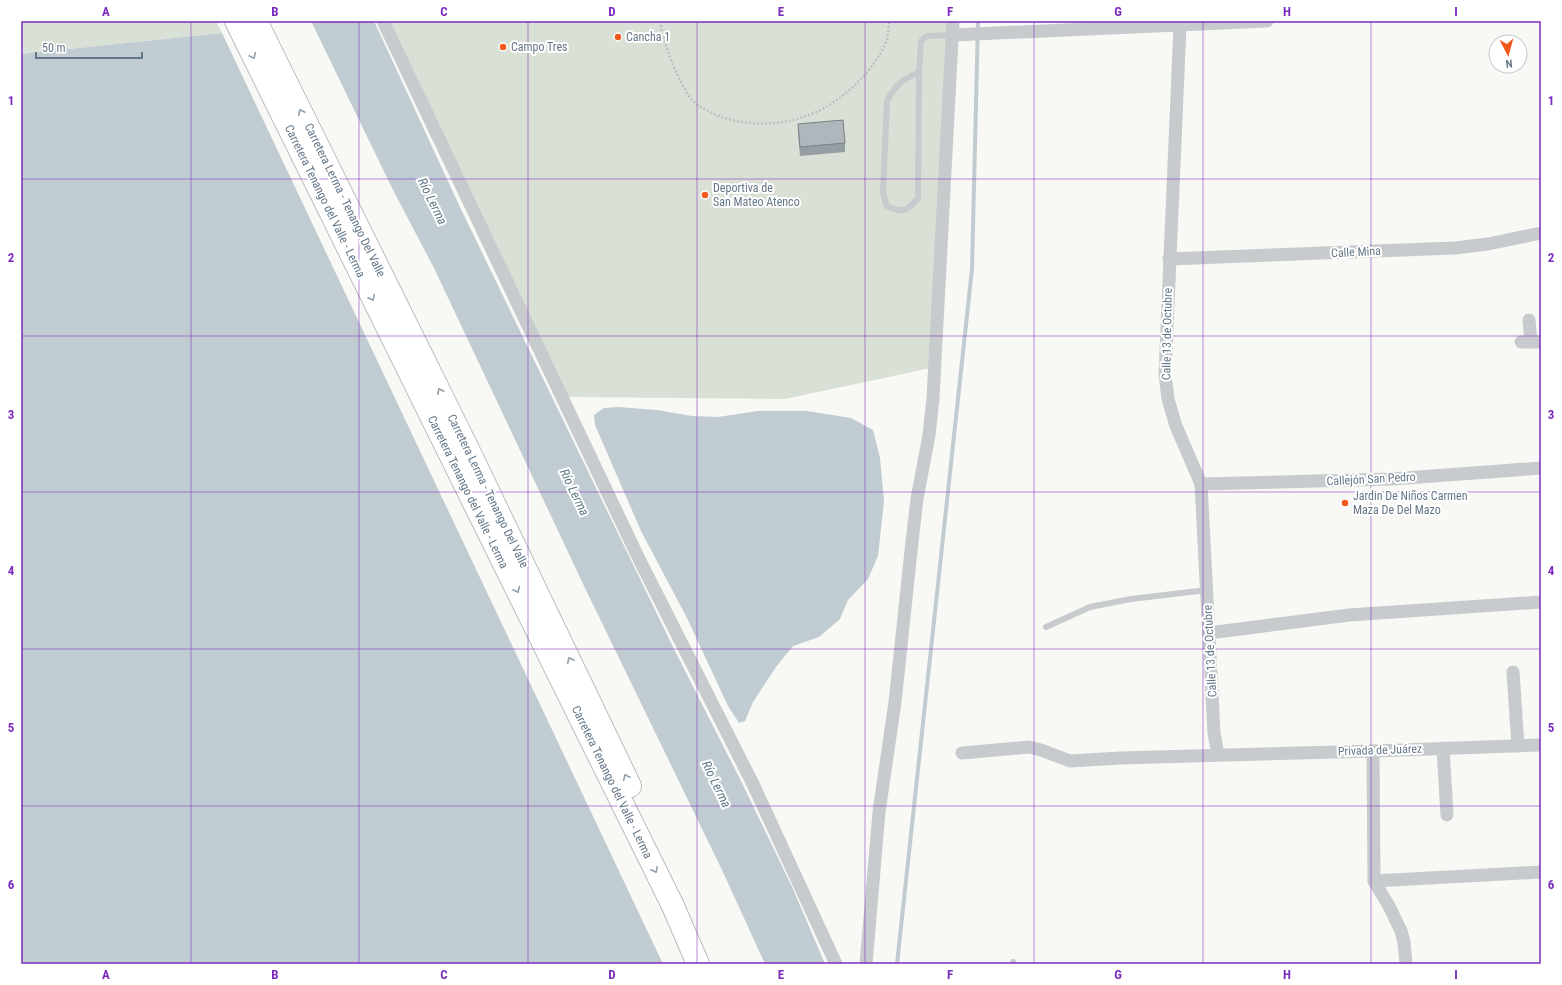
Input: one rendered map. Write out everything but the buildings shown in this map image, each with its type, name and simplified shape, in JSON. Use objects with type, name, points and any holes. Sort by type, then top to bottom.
[{"type":"highway","name":"Carretera Tenango del Valle - Lerma","points":[[236,21],[673,906],[698,964]]},
{"type":"highway","name":"Carretera Lerma - Tenango Del Valle","points":[[256,21],[467,447],[686,902],[714,964]]},
{"type":"street","points":[[383,21],[640,561],[753,784],[836,964]]},
{"type":"street","points":[[866,964],[879,812],[895,702],[912,542],[929,435],[933,398],[953,21]]},
{"type":"street","points":[[953,35],[988,35],[1267,21]]},
{"type":"street","name":"Calle 13 de Octubre","points":[[1180,26],[1165,374],[1167,392],[1176,426],[1201,484],[1214,733],[1218,755]]},
{"type":"street","name":"Calle Mina","points":[[1169,259],[1455,248],[1488,244],[1541,233]]},
{"type":"street","points":[[1529,320],[1531,342]]},
{"type":"street","name":"Callejón San Pedro","points":[[1201,484],[1392,479],[1541,468]]},
{"type":"street","points":[[1209,633],[1349,615],[1541,602]]},
{"type":"street","points":[[1513,672],[1518,746]]},
{"type":"street","name":"Privada de Juárez","points":[[962,753],[1029,747],[1070,761],[1120,758],[1541,745]]},
{"type":"street","points":[[1443,748],[1447,815]]},
{"type":"street","points":[[1373,751],[1374,881],[1389,906],[1401,931],[1404,942],[1406,964]]},
{"type":"street","points":[[1374,881],[1541,872]]},
{"type":"lane","points":[[919,72],[905,78],[893,89],[887,101],[883,193],[887,206],[897,211],[910,208],[918,198],[919,72],[921,41],[927,36],[953,35]]},
{"type":"lane","points":[[1046,627],[1090,607],[1131,599],[1207,590]]},
{"type":"path","points":[[660,21],[666,48],[675,72],[692,100],[712,114],[739,121],[769,124],[814,113],[853,87],[876,63],[887,41],[889,21]]},
{"type":"shaded area","points":[[21,21],[216,21],[222,33],[21,54]]},
{"type":"shaded area","name":"Deportiva de San Mateo Atenco","points":[[388,21],[948,21],[931,368],[785,399],[568,397]]},
{"type":"water","name":"Río Lerma","points":[[311,21],[374,21],[459,205],[673,647],[743,785],[793,889],[825,964],[765,964],[722,870],[585,588],[434,268],[393,190]]},
{"type":"water","points":[[222,33],[663,964],[21,964],[21,54]]},
{"type":"water","points":[[618,407],[657,410],[692,416],[718,417],[758,411],[807,411],[851,418],[873,430],[880,458],[884,501],[878,556],[868,579],[848,600],[840,619],[819,637],[793,646],[776,667],[753,702],[745,721],[739,723],[728,706],[687,618],[641,531],[595,425],[594,415],[604,408]]},
{"type":"waterway","points":[[897,964],[972,269],[978,21]]},
{"type":"place","name":"Cancha 1","points":[[618,37]]},
{"type":"place","name":"Campo Tres","points":[[503,47]]},
{"type":"place","name":"Deportiva de San Mateo Atenco","points":[[705,195]]},
{"type":"place","name":"Jardin De Niños Carmen Maza De Del Mazo","points":[[1345,503]]}]
